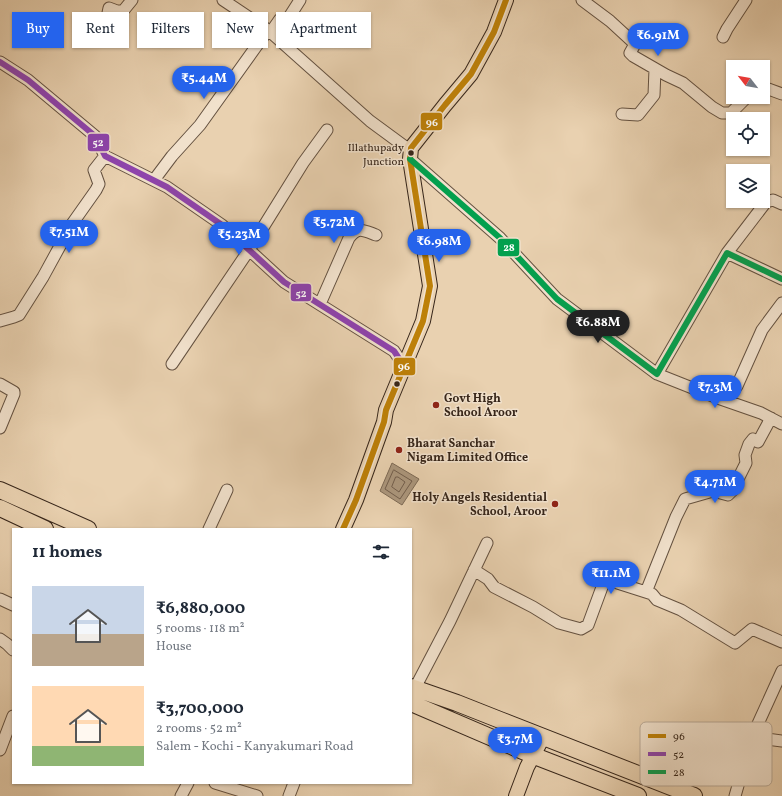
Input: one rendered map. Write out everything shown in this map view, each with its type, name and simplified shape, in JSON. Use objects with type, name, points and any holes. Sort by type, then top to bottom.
[{"type":"highway","points":[[0,490],[86,528]]},
{"type":"highway","points":[[0,508],[42,528]]},
{"type":"highway","points":[[412,693],[458,703],[640,775]]},
{"type":"highway","points":[[412,693],[532,756],[638,796]]},
{"type":"highway","points":[[668,786],[694,796]]},
{"type":"main road","points":[[343,528],[356,500],[384,422],[386,410],[423,321],[430,286],[411,153],[445,105],[471,74],[494,32],[506,0]]},
{"type":"main road","points":[[516,796],[532,756],[543,737]]},
{"type":"street","points":[[108,12],[109,8],[117,11],[123,11],[132,0]]},
{"type":"street","points":[[223,0],[269,31],[370,121],[404,146],[500,238],[557,299],[657,374],[761,413],[782,424]]},
{"type":"street","points":[[154,180],[172,156],[200,125],[269,31],[280,19],[286,22],[300,0]]},
{"type":"street","points":[[582,0],[610,20],[635,44],[630,53],[633,56],[683,83],[712,107],[722,113],[731,113],[740,104]]},
{"type":"street","points":[[723,37],[746,0]]},
{"type":"street","points":[[0,62],[28,80],[96,136],[105,156],[167,187],[222,225],[284,282],[394,351],[404,366]]},
{"type":"street","points":[[622,114],[638,115],[654,95],[655,69]]},
{"type":"street","points":[[770,90],[782,94]]},
{"type":"street","points":[[172,364],[249,250],[303,163],[327,130]]},
{"type":"street","points":[[0,321],[18,315],[43,277],[72,224],[96,190],[99,184],[94,170],[105,156]]},
{"type":"street","points":[[657,374],[727,253],[766,202],[773,200],[782,204]]},
{"type":"street","points":[[320,304],[353,232],[361,229],[376,235]]},
{"type":"street","points":[[727,253],[782,279]]},
{"type":"street","points":[[727,401],[737,386],[762,330],[782,303]]},
{"type":"street","points":[[0,384],[14,392],[9,409],[0,428]]},
{"type":"street","points":[[646,592],[676,517],[685,499],[713,491],[728,495],[732,491],[746,463],[745,455],[749,444],[752,439],[758,442],[771,418]]},
{"type":"street","points":[[209,528],[227,490]]},
{"type":"street","points":[[412,693],[450,621],[487,543]]},
{"type":"street","points":[[474,570],[488,579],[494,587],[533,607],[559,623],[581,630],[588,625],[605,579],[652,594],[657,600],[680,610],[735,643],[752,629],[782,642]]},
{"type":"street","points":[[0,599],[12,605]]},
{"type":"street","points":[[0,639],[12,649]]},
{"type":"street","points":[[759,722],[782,671]]},
{"type":"street","points":[[0,750],[12,719]]},
{"type":"street","points":[[772,739],[782,740]]},
{"type":"street","points":[[181,796],[187,784]]},
{"type":"street","points":[[218,784],[257,796]]},
{"type":"street","points":[[289,796],[294,784]]},
{"type":"street","points":[[735,796],[738,786]]},
{"type":"water","points":[[392,463],[419,479],[402,505],[380,491]]},
{"type":"transit line","name":"96","points":[[343,528],[356,500],[384,422],[386,410],[423,321],[430,286],[410,159],[411,148],[471,74],[494,32],[506,0]]},
{"type":"transit line","name":"52","points":[[0,62],[28,80],[95,136],[105,156],[167,187],[222,225],[284,282],[394,351],[404,366]]},
{"type":"transit line","name":"28","points":[[410,159],[500,238],[557,299],[657,374],[727,253],[782,279]]},
{"type":"place","name":"Illathupady Junction","points":[[411,153]]},
{"type":"place","name":"Govt High School Aroor","points":[[436,405]]},
{"type":"place","name":"Bharat Sanchar Nigam Limited Office","points":[[399,450]]},
{"type":"place","name":"Holy Angels Residential School, Aroor","points":[[555,504]]}]
